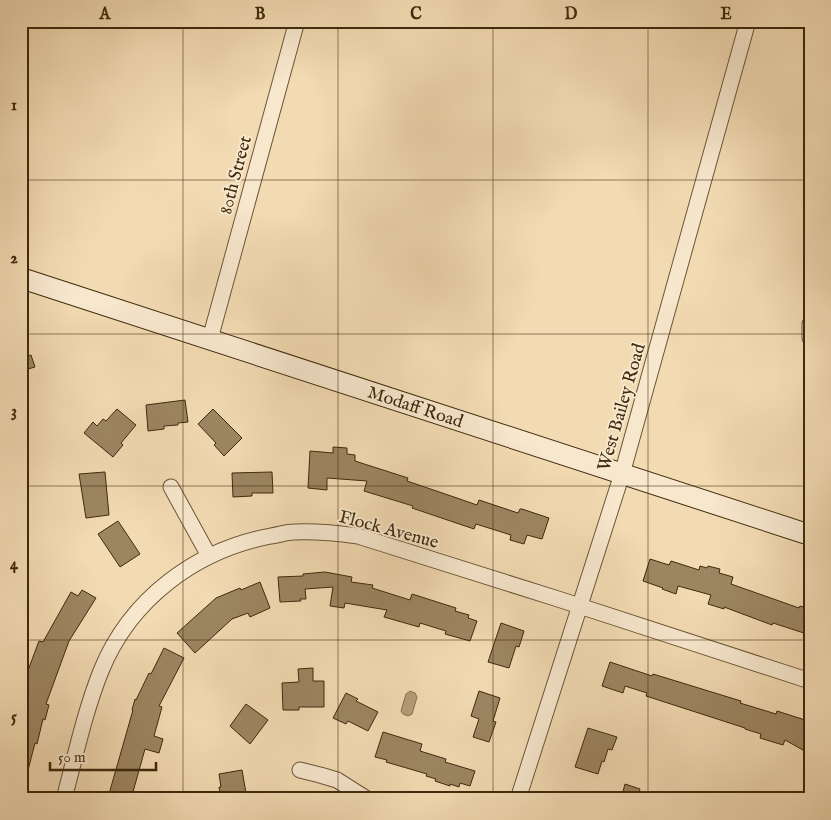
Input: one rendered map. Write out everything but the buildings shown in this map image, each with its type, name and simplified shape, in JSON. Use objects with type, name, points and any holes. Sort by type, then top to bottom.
[{"type":"street","name":"80th Street","points":[[210,339],[297,21]]},
{"type":"street","name":"West Bailey Road","points":[[518,799],[622,474],[748,21]]},
{"type":"street","name":"Modaff Road","points":[[21,278],[810,535]]},
{"type":"street","points":[[810,324],[810,338]]},
{"type":"street","points":[[171,487],[209,556]]},
{"type":"street","name":"Flock Avenue","points":[[64,799],[101,671],[117,640],[136,613],[177,575],[209,556],[252,540],[292,532],[325,532],[358,536],[810,681]]},
{"type":"street","points":[[300,770],[337,780],[367,799]]},
{"type":"shaded area","points":[[410,691],[415,693],[417,697],[412,714],[408,716],[401,711],[406,694]]}]
